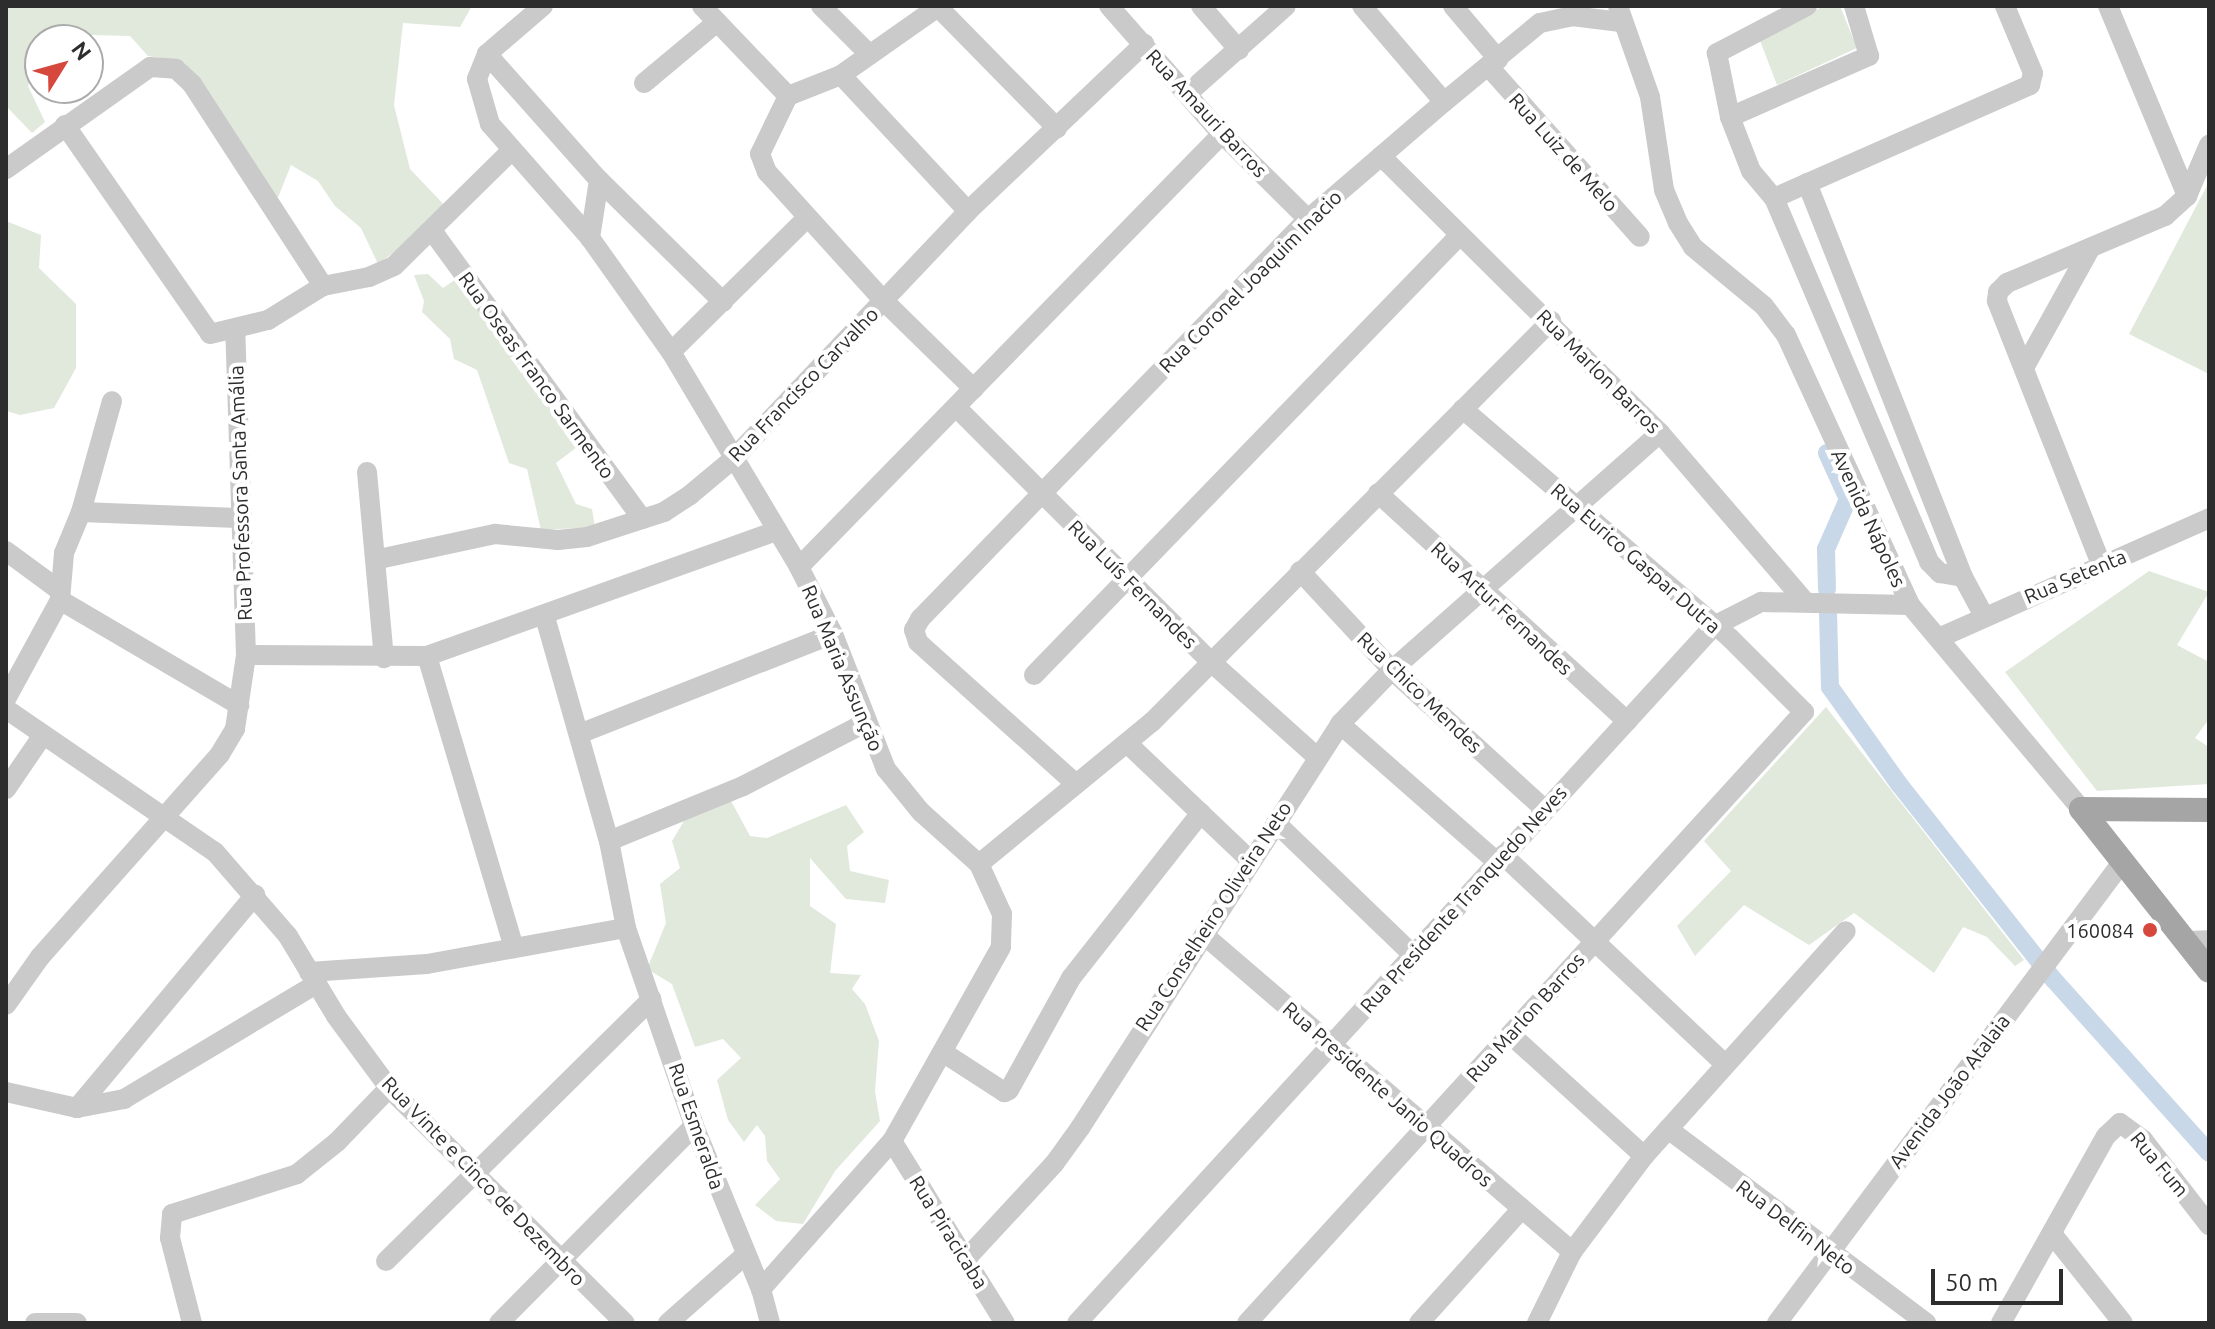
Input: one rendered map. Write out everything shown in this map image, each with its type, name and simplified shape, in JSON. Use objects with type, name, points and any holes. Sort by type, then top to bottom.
[{"type":"main road","points":[[2081,809],[2209,810]]},
{"type":"main road","name":"Avenida Nápoles","points":[[2081,809],[2123,861],[2197,941],[2209,971]]},
{"type":"street","points":[[543,6],[487,54],[599,180],[723,302]]},
{"type":"street","points":[[702,6],[788,96]]},
{"type":"street","points":[[821,6],[870,55]]},
{"type":"street","points":[[974,389],[883,300],[807,218],[767,172],[760,154],[788,96],[841,75],[938,6],[1057,128]]},
{"type":"street","name":"Rua Amauri Barros","points":[[1109,6],[1222,134],[1308,219]]},
{"type":"street","points":[[1201,6],[1239,50]]},
{"type":"street","points":[[1187,94],[1286,6]]},
{"type":"street","points":[[1362,6],[1444,102]]},
{"type":"street","name":"Rua Luiz de Melo","points":[[1453,6],[1493,63],[1640,237]]},
{"type":"street","points":[[1807,6],[1717,53],[1730,117],[1751,171],[1774,198],[1929,562],[1940,573],[1963,577]]},
{"type":"street","points":[[1730,117],[1869,56],[1854,6]]},
{"type":"street","points":[[1774,198],[2030,85],[2033,73],[2005,6]]},
{"type":"street","points":[[2108,6],[2187,196]]},
{"type":"street","name":"Rua Coronel Joaquim Inacio","points":[[1076,784],[918,642],[914,630],[920,619],[1308,219],[1444,102],[1552,18],[1620,14]]},
{"type":"street","name":"Avenida Nápoles","points":[[1620,14],[1650,97],[1664,190],[1678,223],[1693,247],[1764,306],[1786,335],[1910,605],[1941,637],[2081,809]]},
{"type":"street","points":[[644,83],[717,22]]},
{"type":"street","name":"Rua Francisco Carvalho","points":[[379,559],[495,534],[558,540],[587,537],[642,519],[690,495],[733,459],[968,211],[1144,44]]},
{"type":"street","name":"Rua Maria Assunção","points":[[487,54],[478,69],[480,100],[490,124],[590,238],[671,352],[799,567],[833,634],[865,723],[886,769],[921,812],[979,864],[1002,914],[1001,947],[892,1141],[761,1289]]},
{"type":"street","points":[[6,169],[150,67],[176,69],[192,84],[323,286]]},
{"type":"street","points":[[841,75],[968,211]]},
{"type":"street","points":[[65,125],[206,330],[235,330],[268,320],[323,286],[369,277],[394,266],[433,232],[470,186],[512,150]]},
{"type":"street","points":[[799,567],[1222,134]]},
{"type":"street","points":[[2101,564],[1997,301],[1998,292],[2091,247],[2165,216],[2187,196],[2209,145]]},
{"type":"street","name":"Rua Marlon Barros","points":[[1381,156],[1551,321],[1660,433],[1803,599]]},
{"type":"street","points":[[590,238],[599,180]]},
{"type":"street","points":[[1807,183],[1963,577],[1984,616]]},
{"type":"street","points":[[671,352],[807,218]]},
{"type":"street","name":"Rua Oseas Franco Sarmento","points":[[433,232],[642,519]]},
{"type":"street","points":[[1034,675],[1460,235]]},
{"type":"street","points":[[2024,368],[2091,247]]},
{"type":"street","points":[[979,864],[1128,744],[1551,321]]},
{"type":"street","name":"Rua Professora Santa Amália","points":[[6,1005],[40,957],[220,754],[235,729],[246,655],[238,518],[235,330]]},
{"type":"street","points":[[6,699],[60,595],[64,553],[81,512],[112,401]]},
{"type":"street","name":"Rua Luís Fernandes","points":[[956,407],[1210,661],[1316,756]]},
{"type":"street","name":"Rua Eurico Gaspar Dutra","points":[[1463,409],[1714,626],[1804,712]]},
{"type":"street","name":"Rua Conselheiro Oliveira Neto","points":[[965,1260],[1054,1164],[1276,823],[1316,756],[1340,724],[1392,670],[1660,433]]},
{"type":"street","points":[[367,472],[379,559],[384,658]]},
{"type":"street","name":"Rua Artur Fernandes","points":[[1378,493],[1627,721]]},
{"type":"street","points":[[81,512],[238,518]]},
{"type":"street","name":"Rua Setenta","points":[[1941,637],[2101,564],[2203,526]]},
{"type":"street","points":[[246,655],[427,656],[545,617],[777,531]]},
{"type":"street","points":[[6,551],[60,595],[239,705]]},
{"type":"street","name":"Rua Chico Mendes","points":[[1300,571],[1392,670],[1544,809]]},
{"type":"street","name":"Rua Presidente Tranquedo Neves","points":[[1077,1323],[1714,626],[1761,602],[1803,599],[1910,605]]},
{"type":"street","name":"Rua Esmeralda","points":[[545,617],[609,841],[626,928],[694,1126],[761,1289],[770,1323]]},
{"type":"street","points":[[579,734],[833,634]]},
{"type":"street","points":[[427,656],[514,948]]},
{"type":"street","name":"Rua Vinte e Cinco de Dezembro","points":[[6,709],[215,852],[255,895],[389,1088],[625,1323]]},
{"type":"street","name":"Rua Marlon Barros","points":[[1247,1323],[1804,712]]},
{"type":"street","points":[[609,841],[743,786],[865,723]]},
{"type":"street","points":[[1340,724],[1500,859],[1724,1063]]},
{"type":"street","points":[[6,789],[43,735]]},
{"type":"street","points":[[1128,744],[1251,861]]},
{"type":"street","points":[[944,1053],[1004,1092],[1009,1090],[1071,978],[1201,813]]},
{"type":"street","points":[[1276,823],[1413,955]]},
{"type":"street","name":"Avenida João Atalaia","points":[[1777,1323],[2123,861]]},
{"type":"street","points":[[77,1108],[255,895]]},
{"type":"street","points":[[6,1092],[77,1108],[124,1099],[312,978],[427,964],[626,928]]},
{"type":"street","points":[[1537,1323],[1572,1252],[1644,1156],[1724,1063],[1846,931]]},
{"type":"street","name":"Rua Presidente Janio Quadros","points":[[1204,935],[1331,1043],[1423,1128],[1572,1252]]},
{"type":"street","points":[[386,1261],[652,999]]},
{"type":"street","points":[[1511,1035],[1644,1156]]},
{"type":"street","points":[[192,1323],[170,1238],[172,1214],[297,1174],[337,1142],[389,1088]]},
{"type":"street","name":"Rua Fum","points":[[2053,1235],[2106,1136],[2120,1123],[2129,1127],[2209,1225]]},
{"type":"street","points":[[499,1323],[694,1126]]},
{"type":"street","name":"Rua Delfin Neto","points":[[1668,1129],[1926,1323]]},
{"type":"street","name":"Rua Piracicaba","points":[[892,1141],[1005,1323]]},
{"type":"street","points":[[1419,1323],[1520,1211]]},
{"type":"street","points":[[2001,1323],[2053,1235],[2123,1323]]},
{"type":"street","points":[[668,1323],[745,1255]]},
{"type":"street","points":[[35,1323],[77,1323]]},
{"type":"shaded area","points":[[6,6],[472,6],[460,27],[403,23],[394,105],[410,169],[450,211],[378,264],[361,228],[335,206],[318,181],[291,165],[273,210],[184,62],[148,56],[130,36],[104,35],[104,24],[24,24],[24,104],[36,104],[45,122],[32,133],[6,106]]},
{"type":"shaded area","points":[[1824,6],[1840,6],[1857,48],[1777,85],[1759,38]]},
{"type":"shaded area","points":[[2209,182],[2209,374],[2129,334]]},
{"type":"shaded area","points":[[6,221],[41,235],[39,268],[76,304],[76,368],[54,408],[20,415],[6,411]]},
{"type":"shaded area","points":[[428,274],[443,288],[459,277],[585,441],[556,463],[576,504],[592,509],[595,527],[541,530],[527,469],[509,463],[477,370],[454,359],[450,339],[422,312],[424,301],[414,275]]},
{"type":"shaded area","points":[[2149,571],[2209,592],[2177,645],[2209,662],[2209,719],[2195,738],[2209,747],[2209,784],[2097,791],[2005,672]]},
{"type":"shaded area","points":[[1826,707],[2024,960],[2015,966],[1987,937],[1963,927],[1934,973],[1854,913],[1809,945],[1744,905],[1695,956],[1677,926],[1731,871],[1704,841]]},
{"type":"shaded area","points":[[731,801],[750,836],[767,838],[846,805],[864,832],[847,846],[850,871],[889,880],[885,903],[846,899],[810,858],[810,906],[836,924],[830,973],[861,975],[852,989],[865,1004],[879,1041],[875,1091],[880,1121],[835,1171],[803,1224],[776,1221],[755,1205],[780,1179],[767,1161],[765,1136],[757,1125],[744,1142],[728,1120],[717,1080],[741,1058],[723,1039],[695,1047],[672,984],[647,969],[666,923],[660,884],[680,868],[672,841],[687,816]]},
{"type":"waterway","points":[[1827,453],[1848,499],[1826,549],[1827,589]]},
{"type":"waterway","points":[[1828,612],[1830,687],[1899,784],[2054,980],[2209,1153]]},
{"type":"place","name":"160084","points":[[2150,930]]}]
